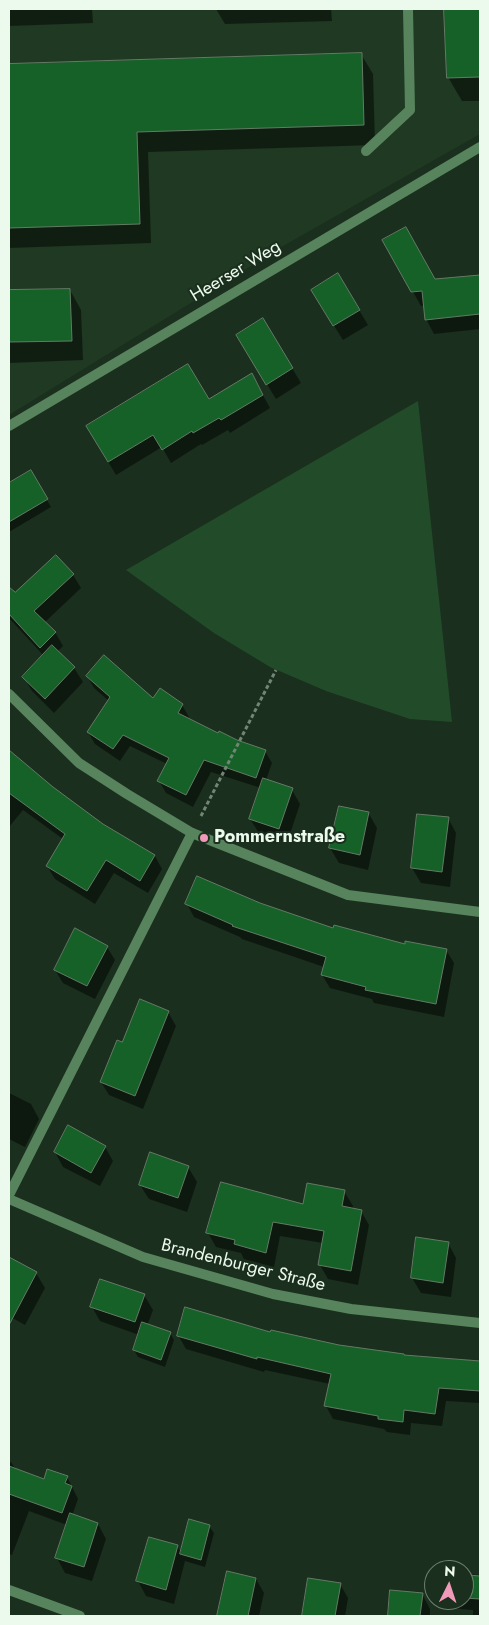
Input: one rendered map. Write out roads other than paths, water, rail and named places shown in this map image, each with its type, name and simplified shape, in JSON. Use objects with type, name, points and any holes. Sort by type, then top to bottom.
[{"type":"street","points":[[366,151],[410,110],[408,9]]},
{"type":"street","name":"Heerser Weg","points":[[9,426],[480,147]]},
{"type":"street","points":[[9,694],[79,763],[192,833],[348,895],[480,912]]},
{"type":"street","points":[[9,1195],[192,833]]},
{"type":"street","name":"Brandenburger Straße","points":[[9,1199],[143,1257],[273,1294],[351,1309],[480,1323]]},
{"type":"street","points":[[9,1590],[80,1616]]},
{"type":"place","name":"Pommernstraße","points":[[204,838]]}]
